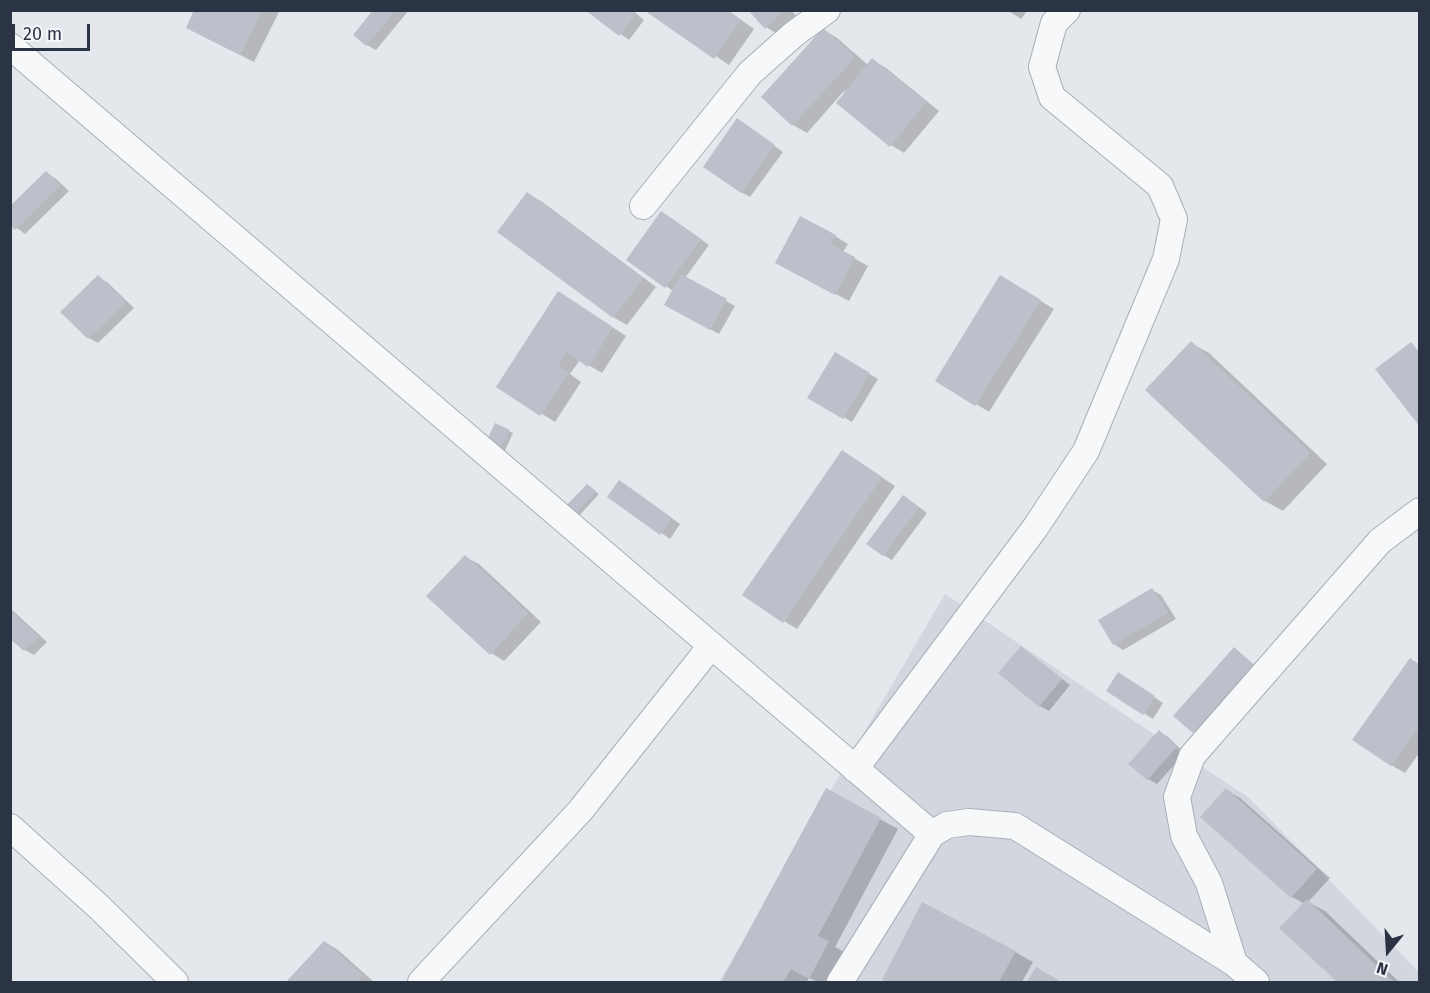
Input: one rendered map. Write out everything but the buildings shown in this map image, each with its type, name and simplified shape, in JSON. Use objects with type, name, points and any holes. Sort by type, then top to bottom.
[{"type":"street","points":[[643,206],[750,73],[794,34],[826,10]]},
{"type":"street","points":[[855,769],[1035,528],[1086,452],[1166,259],[1174,219],[1160,186],[1052,97],[1042,67],[1054,23],[1067,10]]},
{"type":"street","points":[[10,46],[932,834]]},
{"type":"street","points":[[1234,963],[1209,883],[1184,836],[1177,797],[1192,756],[1380,541],[1419,511]]},
{"type":"street","points":[[421,982],[580,811],[711,645]]},
{"type":"street","points":[[840,982],[932,834],[947,825],[969,822],[1015,826],[1234,963],[1256,982]]},
{"type":"street","points":[[10,827],[99,907],[175,982]]},
{"type":"shaded area","points":[[945,594],[1249,798],[1420,973],[1419,982],[719,982]]}]
